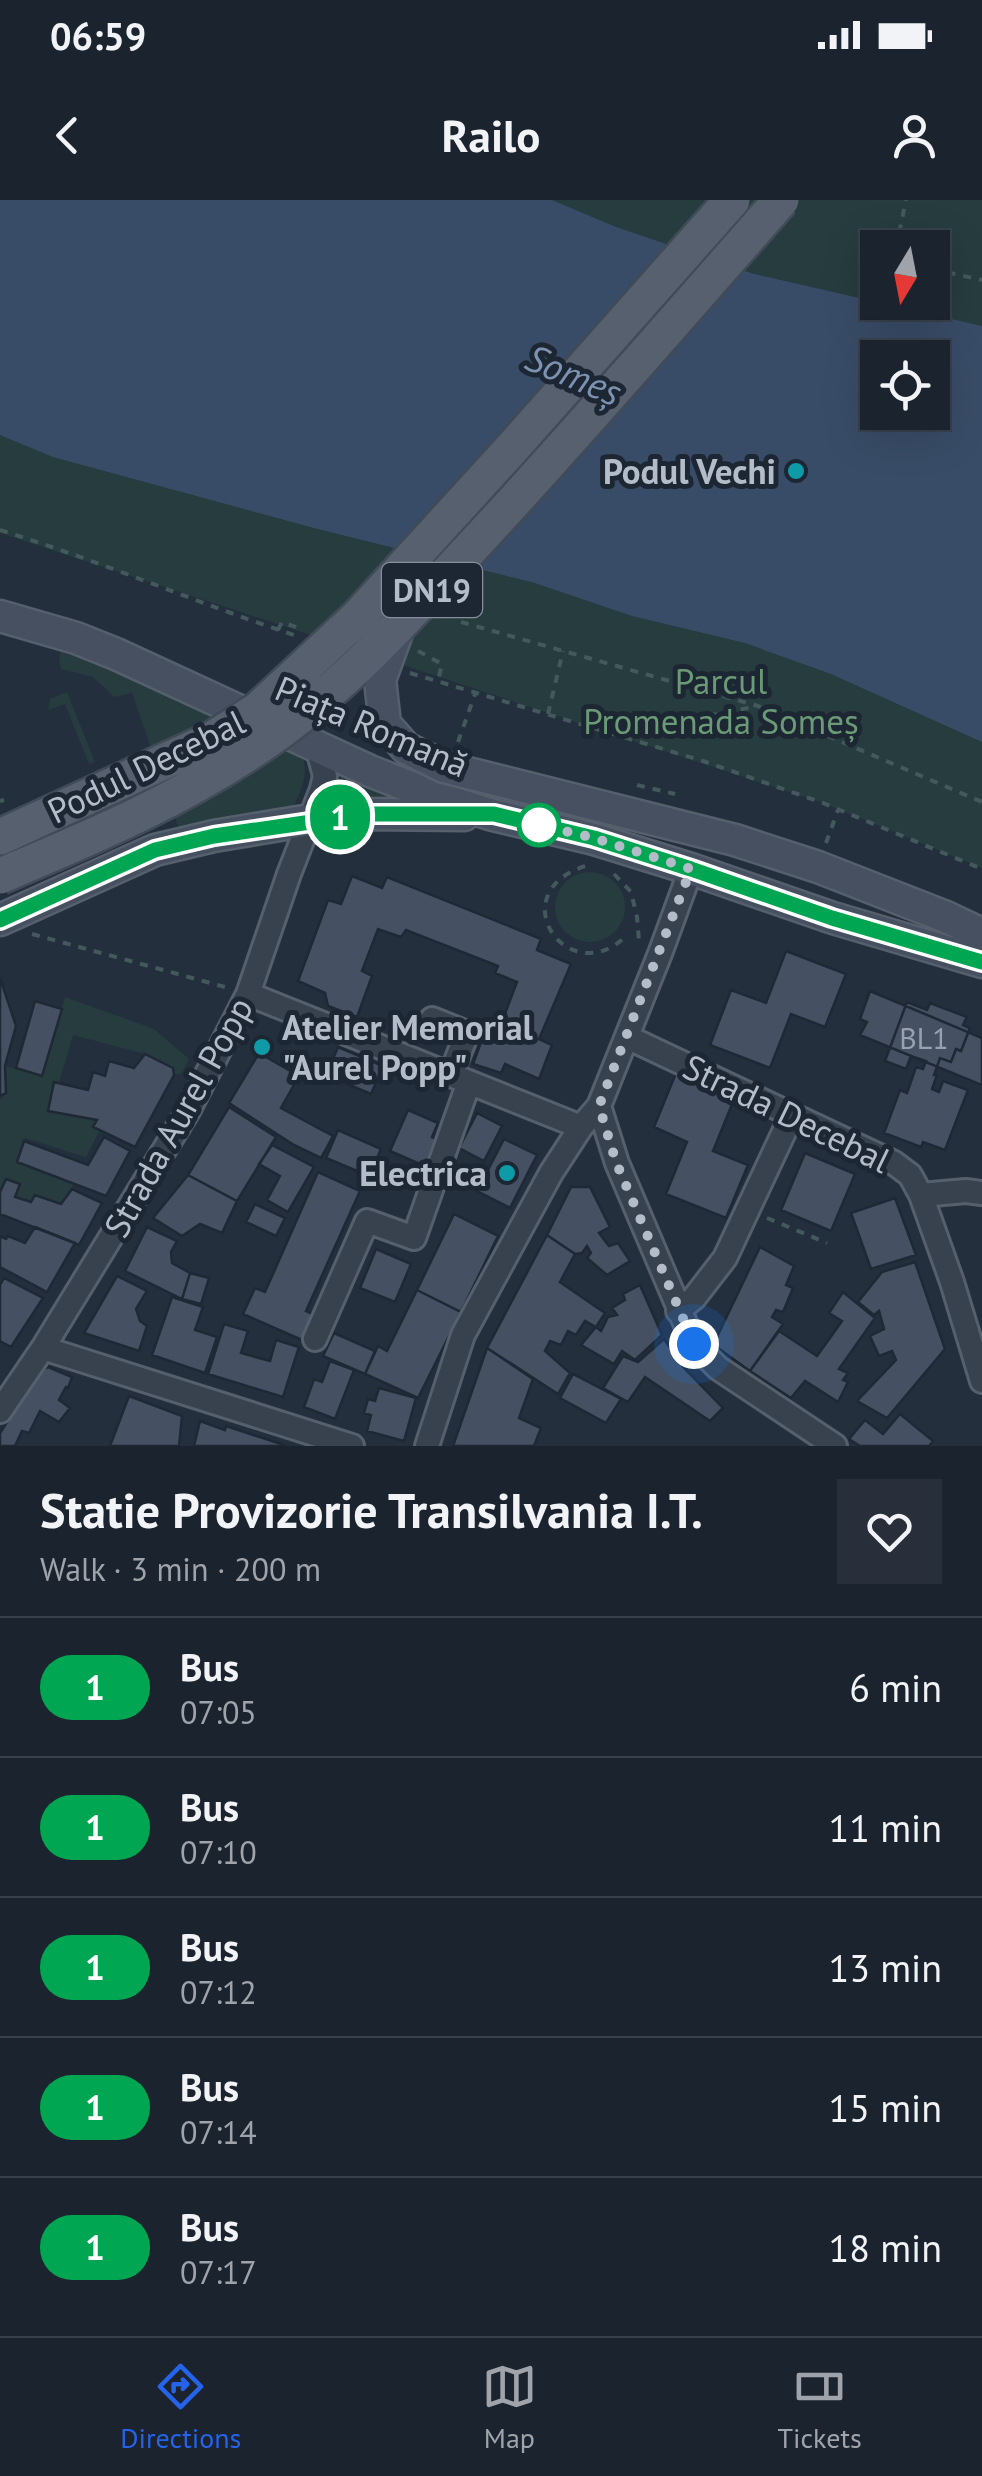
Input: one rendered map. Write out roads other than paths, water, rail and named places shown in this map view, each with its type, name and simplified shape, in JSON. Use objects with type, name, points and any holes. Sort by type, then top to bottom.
[{"type":"main road","name":"Podul Decebal","points":[[0,836],[211,740],[258,710],[358,617],[732,200]]},
{"type":"main road","name":"Podul Decebal","points":[[0,876],[176,798],[274,736],[409,638],[539,475],[781,200]]},
{"type":"street","name":"Piața Romană","points":[[0,616],[116,654],[370,771],[436,797],[594,838],[832,918],[982,962]]},
{"type":"street","name":"Podul Decebal","points":[[409,638],[380,680],[385,724],[406,748],[444,767],[735,840],[818,866],[982,934]]},
{"type":"street","name":"Strada Aurel Popp","points":[[0,1411],[44,1348],[188,1111],[310,820],[325,776],[318,746]]},
{"type":"street","name":"Piața Romană","points":[[0,920],[155,850],[214,836],[366,814],[494,814]]},
{"type":"street","points":[[427,1446],[463,1334],[551,1173],[599,1106],[691,869]]},
{"type":"street","points":[[239,992],[581,1127]]},
{"type":"street","points":[[316,1339],[367,1221],[414,1238],[460,1078],[467,1033],[432,1019]]},
{"type":"street","name":"Strada Decebal","points":[[627,1037],[894,1163],[910,1175],[952,1282],[982,1381]]},
{"type":"street","points":[[599,1106],[616,1162],[694,1344],[718,1368],[819,1442]]},
{"type":"street","points":[[678,1311],[694,1298],[725,1258],[792,1115]]},
{"type":"street","points":[[921,1195],[982,1193]]},
{"type":"street","points":[[44,1348],[352,1446]]},
{"type":"water","name":"Someș","points":[[0,200],[552,200],[616,227],[754,274],[860,298],[860,320],[950,319],[982,326],[982,742],[831,674],[745,643],[632,616],[535,583],[53,457],[0,435]]},
{"type":"place","name":"Podul Vechi","points":[[796,471]]},
{"type":"place","name":"Atelier Memorial \"Aurel Popp\"","points":[[262,1047]]},
{"type":"place","name":"Electrica","points":[[507,1173]]},
{"type":"park label","name":"Parcul Promenada Someș","points":[[721,701]]}]
